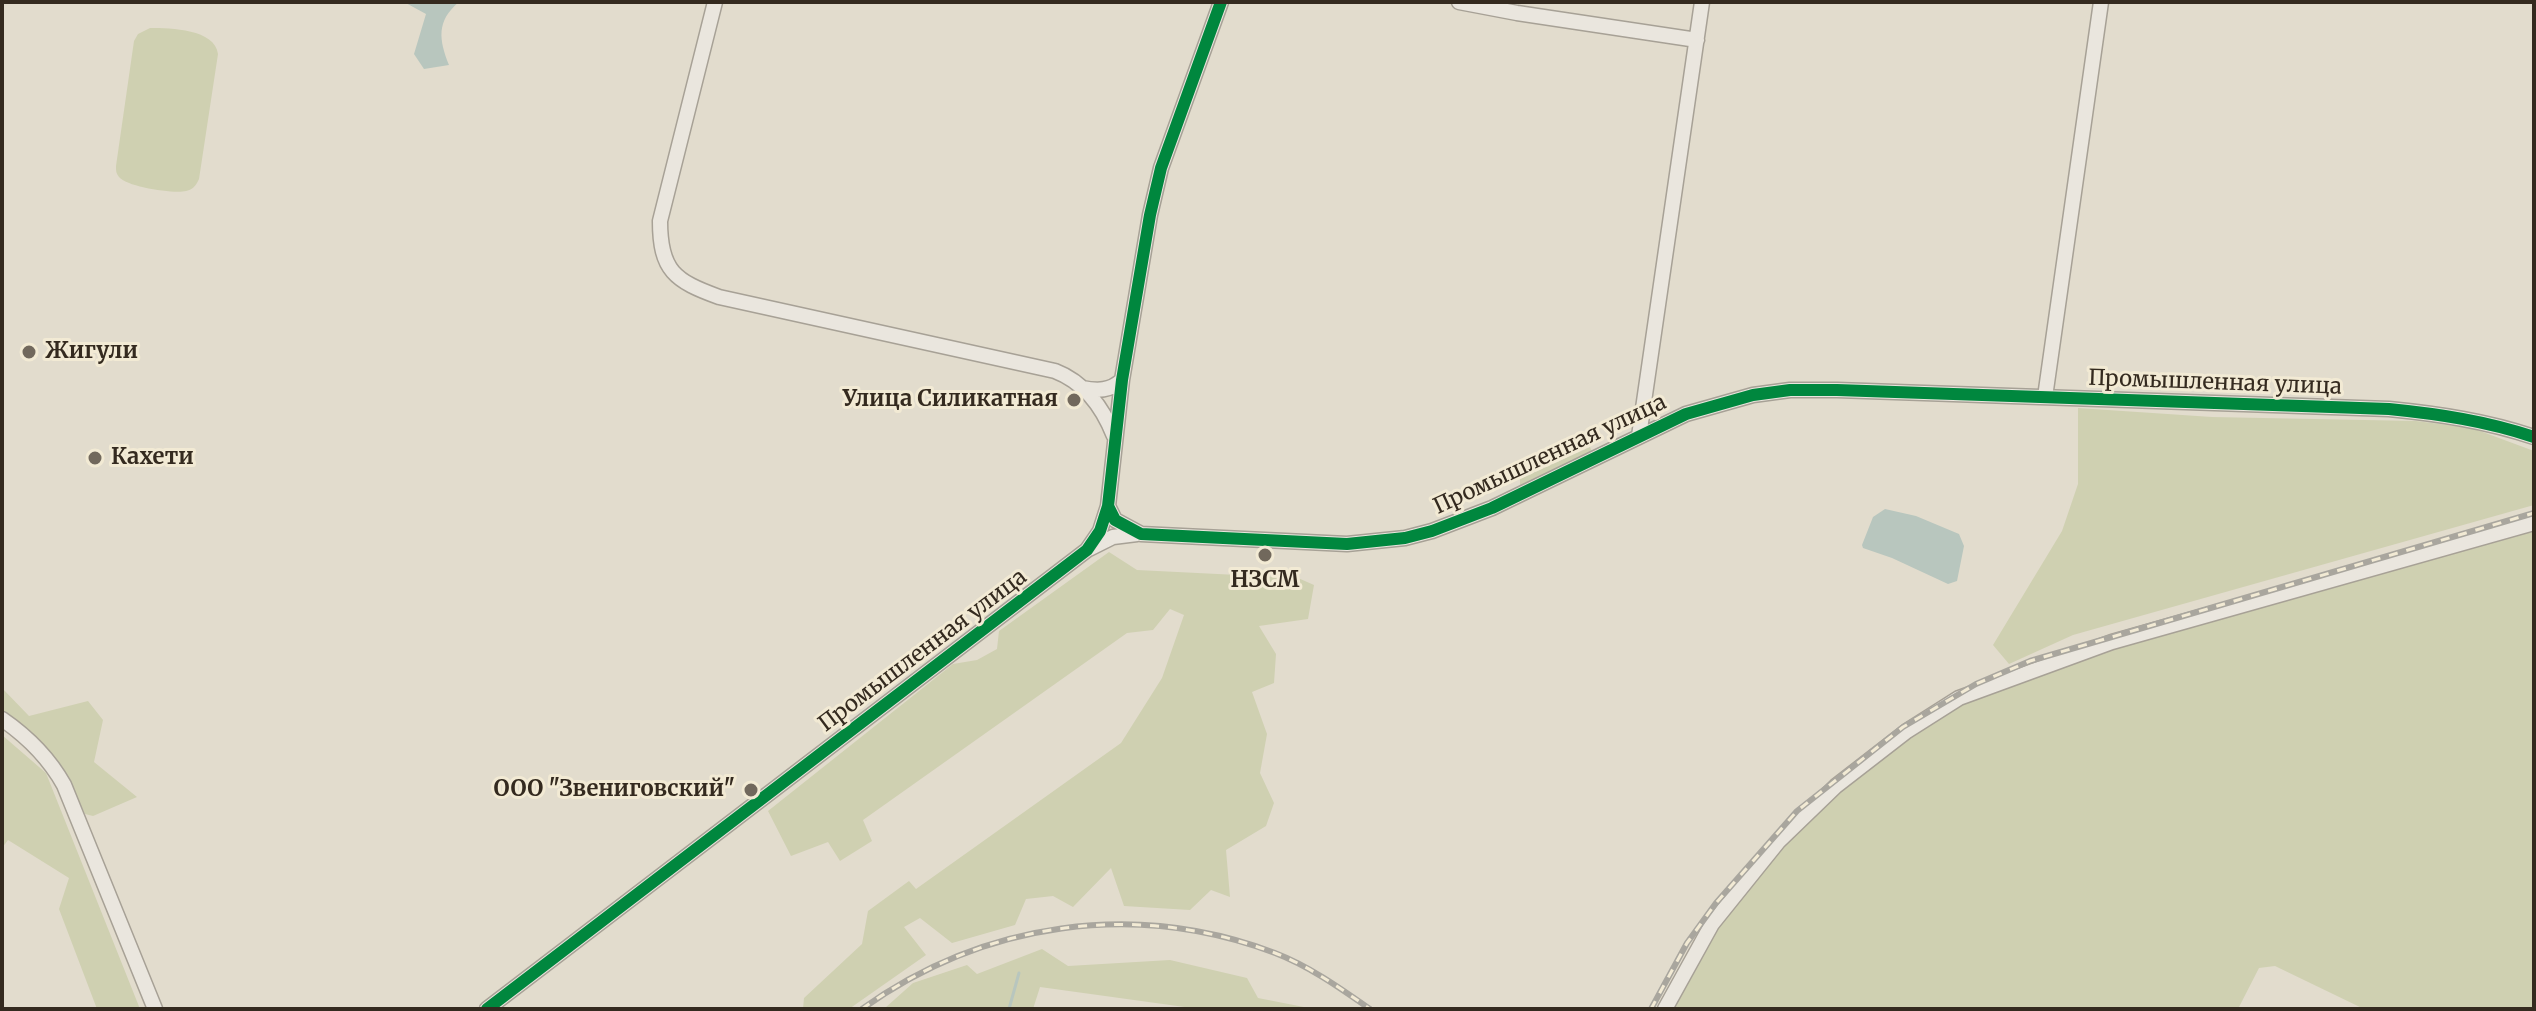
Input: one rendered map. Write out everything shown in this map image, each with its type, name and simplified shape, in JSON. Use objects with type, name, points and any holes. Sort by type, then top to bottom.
[{"type":"street","points":[[715,2],[660,221],[664,261],[674,275],[690,286],[719,297],[1066,375],[1103,411],[1114,436]]},
{"type":"street","name":"Промышленная улица","points":[[1087,550],[1100,531],[1108,506],[1122,380],[1161,168],[1221,2]]},
{"type":"street","points":[[1459,2],[1697,40]]},
{"type":"street","points":[[1639,436],[1702,2]]},
{"type":"street","points":[[2045,397],[2101,2]]},
{"type":"street","points":[[1082,388],[1108,389],[1122,380]]},
{"type":"street","name":"Промышленная улица","points":[[487,1009],[1087,550],[1113,537],[1141,534],[1325,544],[1395,540],[1432,531],[1492,508],[1686,414],[1712,405],[1774,392],[1837,390],[2389,409],[2450,415],[2534,437]]},
{"type":"street","points":[[1108,506],[1115,520],[1141,534]]},
{"type":"street","points":[[1665,1009],[1712,924],[1778,842],[1836,786],[1907,731],[1959,698],[2112,642],[2534,523]]},
{"type":"street","points":[[2,719],[38,749],[64,785],[155,1009]]},
{"type":"green space","points":[[150,28],[201,35],[209,39],[218,54],[199,179],[186,191],[141,187],[124,181],[116,172],[134,41],[138,34]]},
{"type":"green space","points":[[2078,408],[2212,417],[2416,421],[2472,428],[2534,451],[2534,505],[2073,635],[2009,664],[1993,645],[2062,531],[2078,484]]},
{"type":"green space","points":[[1590,447],[1592,452],[1520,485],[1520,479]]},
{"type":"green space","points":[[2534,523],[2534,1009],[2364,1009],[2275,966],[2259,968],[2238,1009],[1665,1009],[1712,924],[1836,786],[1959,698],[2112,642]]},
{"type":"green space","points":[[1109,552],[1137,570],[1298,578],[1314,585],[1308,619],[1259,626],[1276,654],[1274,683],[1252,692],[1267,734],[1260,773],[1274,803],[1266,826],[1226,850],[1230,897],[1211,890],[1190,910],[1124,906],[1111,868],[1073,907],[1053,896],[1026,899],[1015,925],[952,943],[920,918],[904,927],[926,955],[849,1009],[803,1009],[804,998],[862,944],[868,911],[909,881],[916,889],[1121,743],[1162,678],[1184,615],[1170,609],[1153,630],[1127,633],[863,820],[872,841],[840,861],[828,842],[791,856],[768,811],[953,664],[977,660],[997,649],[999,631]]},
{"type":"green space","points":[[2,688],[29,716],[88,701],[103,720],[94,762],[137,797],[93,816],[85,814],[62,767],[2,714]]},
{"type":"green space","points":[[2,735],[46,773],[140,1009],[97,1009],[59,909],[69,878],[8,840],[2,848]]},
{"type":"green space","points":[[1042,949],[1068,966],[1170,960],[1247,978],[1258,998],[1314,1009],[1199,1009],[1040,987],[1033,1009],[885,1008],[913,983],[967,965],[977,974]]},
{"type":"shaded area","points":[[404,2],[459,2],[443,24],[443,47],[449,65],[424,69],[414,54],[426,14]]},
{"type":"shaded area","points":[[1885,509],[1916,516],[1959,534],[1964,546],[1957,581],[1948,584],[1863,548],[1873,517]]},
{"type":"waterway","points":[[1009,1009],[1019,973]]},
{"type":"railway","points":[[1651,1009],[1687,943],[1716,903],[1797,811],[1903,727],[1976,684],[2030,661],[2534,513]]},
{"type":"railway","points":[[862,1009],[909,979],[958,956],[1009,939],[1061,928],[1115,924],[1168,927],[1222,937],[1275,953],[1336,985],[1370,1009]]},
{"type":"cycle path","points":[[487,1009],[1087,550],[1100,531],[1108,506],[1122,380],[1161,168],[1221,2]]},
{"type":"cycle path","points":[[1108,506],[1115,520],[1141,534],[1347,544],[1405,538],[1492,508],[1686,414],[1753,395],[1790,390],[2389,409],[2462,419],[2534,437]]},
{"type":"place","name":"Жигули","points":[[29,352]]},
{"type":"place","name":"Улица Силикатная","points":[[1074,400]]},
{"type":"place","name":"Кахети","points":[[95,458]]},
{"type":"place","name":"НЗСМ","points":[[1265,555]]},
{"type":"place","name":"ООО \"Звениговский\"","points":[[751,790]]}]
